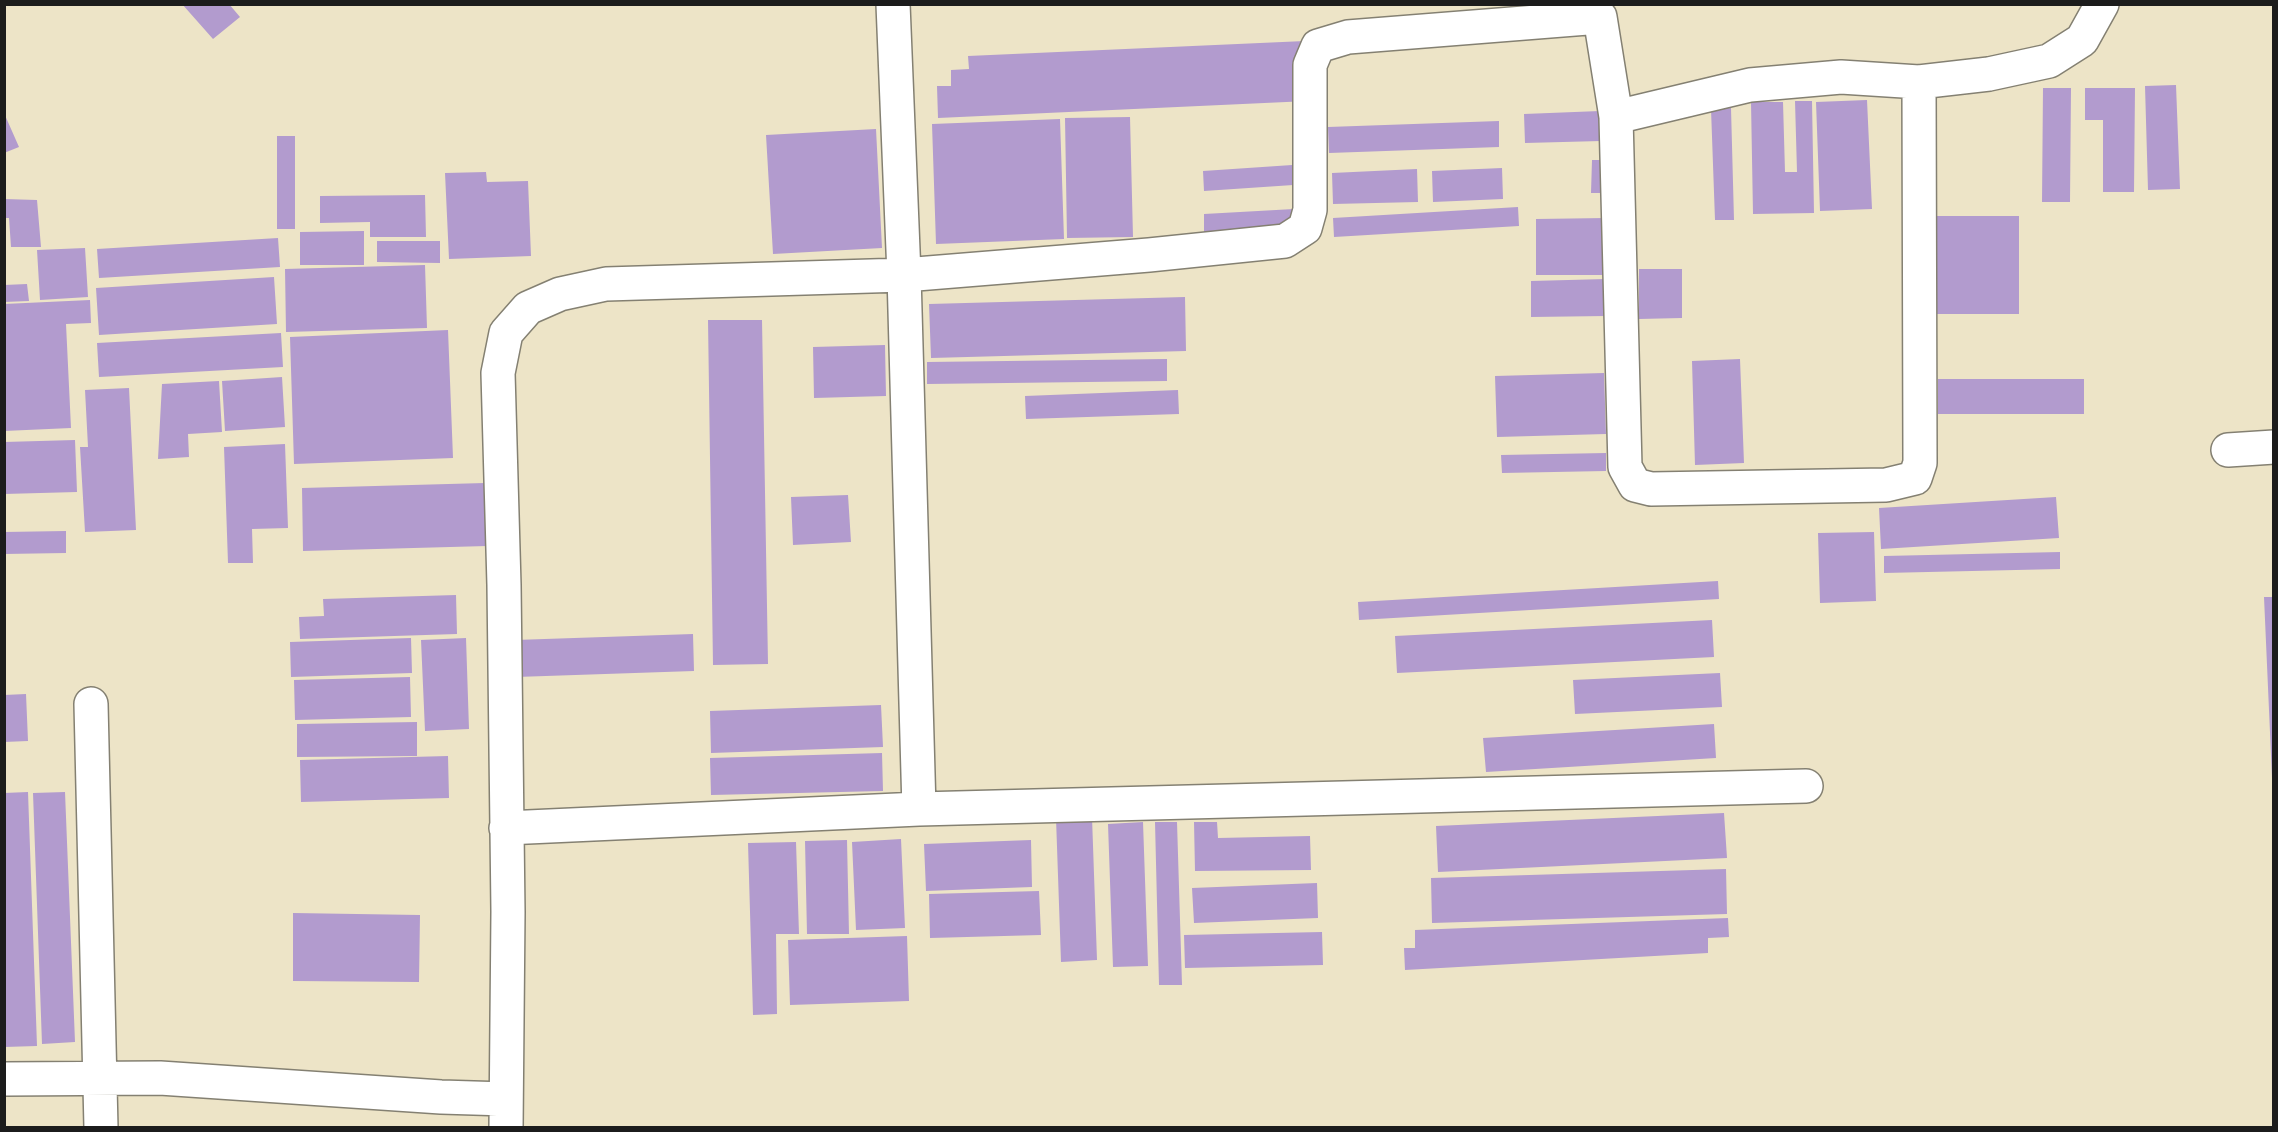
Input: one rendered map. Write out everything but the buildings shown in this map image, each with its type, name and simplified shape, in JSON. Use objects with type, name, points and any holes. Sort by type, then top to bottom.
[{"type":"street","points":[[893,4],[904,275],[919,809]]},
{"type":"street","points":[[1616,117],[1750,85],[1840,77],[1919,82],[1989,74],[2049,61],[2082,40],[2102,4]]},
{"type":"street","points":[[4,1079],[160,1078],[441,1097],[506,1113],[508,912],[504,585],[498,373],[506,333],[528,308],[560,294],[606,284],[904,275],[1149,255],[1285,241],[1305,228],[1310,210],[1310,65],[1318,46],[1348,37],[1600,16],[1616,117],[1625,467],[1635,485],[1651,489],[1886,485],[1915,478],[1920,463],[1919,82]]},
{"type":"street","points":[[2228,450],[2274,447]]},
{"type":"street","points":[[91,704],[101,1078],[100,1128]]},
{"type":"street","points":[[506,828],[919,809],[1806,786]]}]
